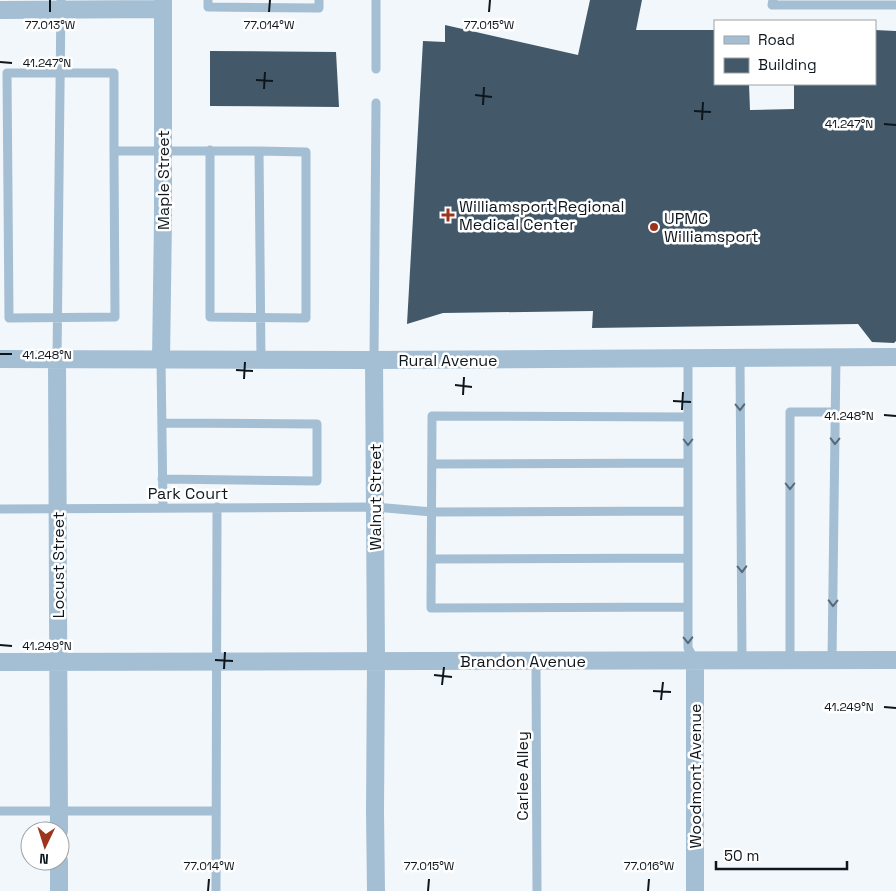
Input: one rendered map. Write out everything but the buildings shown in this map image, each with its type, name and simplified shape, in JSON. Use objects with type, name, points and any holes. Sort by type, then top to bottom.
[{"type":"street","points":[[0,10],[61,5],[163,5]]},
{"type":"street","name":"Maple Street","points":[[161,360],[163,5]]},
{"type":"street","name":"Rural Avenue","points":[[0,359],[374,360],[896,357]]},
{"type":"street","name":"Locust Street","points":[[58,359],[59,821]]},
{"type":"street","name":"Walnut Street","points":[[374,360],[376,891]]},
{"type":"street","name":"Brandon Avenue","points":[[0,662],[896,660]]},
{"type":"street","name":"Woodmont Avenue","points":[[695,661],[695,891]]},
{"type":"street","points":[[59,871],[59,891]]},
{"type":"lane","points":[[208,0],[208,7],[319,8],[319,0]]},
{"type":"lane","points":[[376,0],[376,69]]},
{"type":"lane","points":[[773,2],[896,5]]},
{"type":"lane","points":[[58,359],[62,73],[61,5]]},
{"type":"lane","points":[[7,73],[114,73],[114,150],[115,317],[9,318],[7,73]]},
{"type":"lane","name":"Walnut Street","points":[[374,360],[376,103]]},
{"type":"lane","points":[[114,150],[210,150],[306,152],[306,318],[210,317],[210,150]]},
{"type":"lane","points":[[259,151],[261,360]]},
{"type":"lane","points":[[832,660],[836,357]]},
{"type":"lane","points":[[688,358],[688,648],[695,661]]},
{"type":"lane","points":[[740,358],[742,660]]},
{"type":"lane","points":[[161,360],[163,508]]},
{"type":"lane","points":[[790,660],[790,412],[835,412]]},
{"type":"lane","points":[[688,417],[432,416],[432,608],[688,607]]},
{"type":"lane","points":[[162,423],[317,424],[317,481],[162,479]]},
{"type":"lane","points":[[432,464],[688,463]]},
{"type":"lane","points":[[216,891],[217,507]]},
{"type":"lane","name":"Park Court","points":[[0,509],[376,507],[432,512],[688,511]]},
{"type":"lane","points":[[432,559],[688,558]]},
{"type":"lane","name":"Carlee Alley","points":[[536,660],[537,891]]},
{"type":"lane","points":[[0,812],[216,811]]},
{"type":"place","name":"Williamsport Regional Medical Center","points":[[448,215]]},
{"type":"place","name":"UPMC Williamsport","points":[[654,227]]}]
